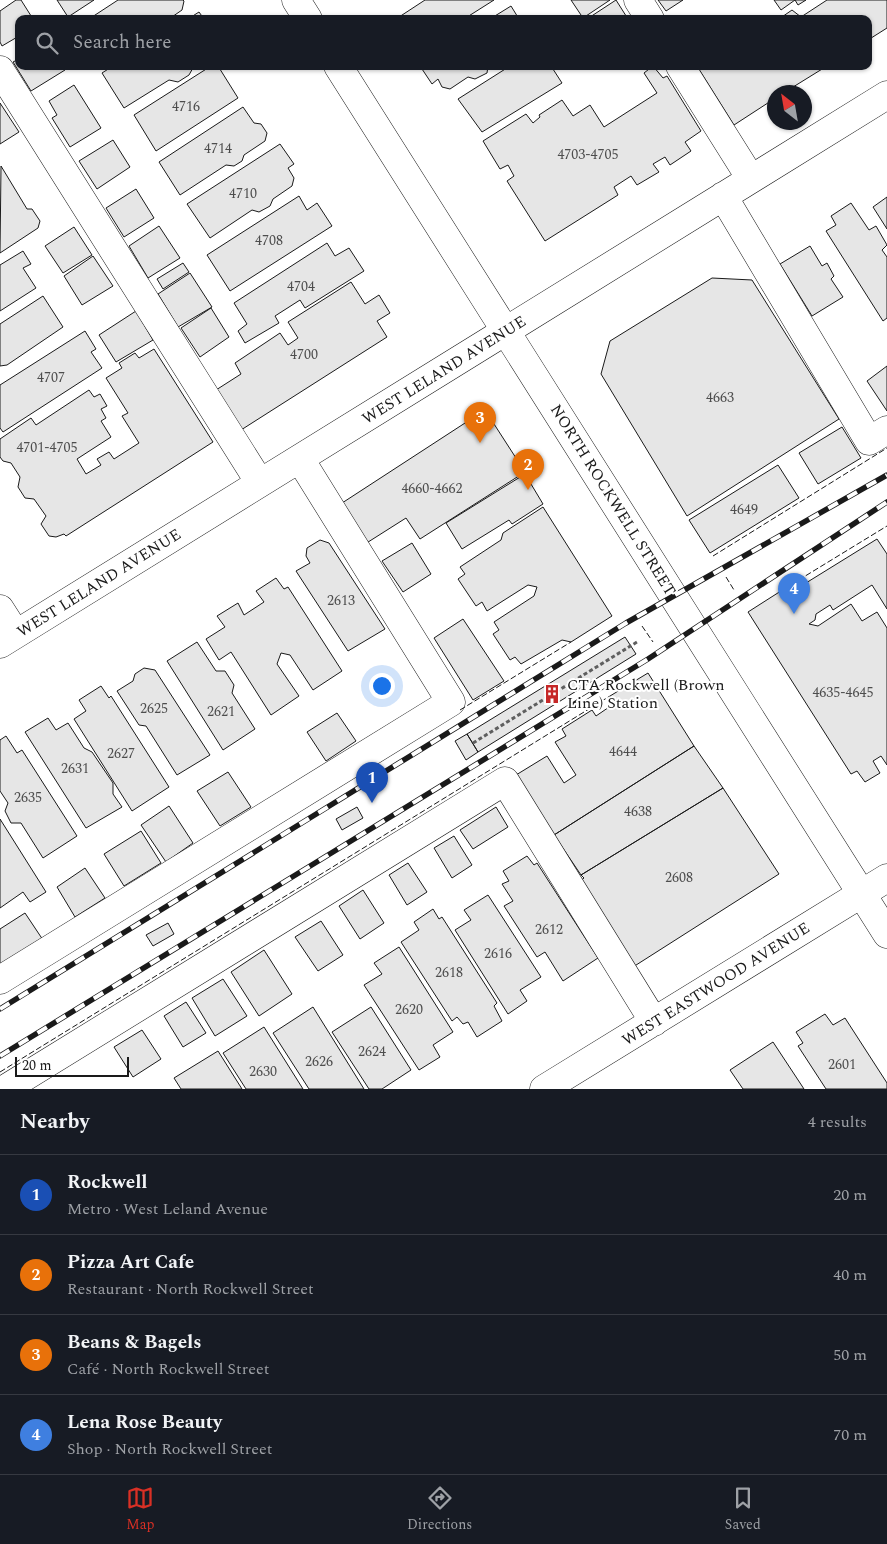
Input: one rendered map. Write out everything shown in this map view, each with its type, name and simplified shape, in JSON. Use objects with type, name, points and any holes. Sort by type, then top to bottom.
[{"type":"street","points":[[296,0],[305,15]]},
{"type":"street","points":[[638,0],[647,15]]},
{"type":"street","points":[[0,70],[260,483]]},
{"type":"street","name":"NORTH ROCKWELL STREET","points":[[341,70],[887,934]]},
{"type":"street","points":[[683,70],[751,179]]},
{"type":"street","name":"WEST LELAND AVENUE","points":[[8,639],[887,95]]},
{"type":"street","points":[[723,196],[869,441],[887,430]]},
{"type":"street","points":[[0,980],[451,702],[300,458]]},
{"type":"street","points":[[0,609],[8,639]]},
{"type":"street","points":[[5,1089],[505,781],[654,1022]]},
{"type":"street","name":"WEST EASTWOOD AVENUE","points":[[544,1089],[887,878]]},
{"type":"path","points":[[473,743],[637,642]]},
{"type":"building","points":[[16,0],[21,0],[30,15],[15,15],[15,38],[2,46],[0,42],[0,11]]},
{"type":"building","points":[[57,0],[94,0],[71,15],[67,15]]},
{"type":"building","points":[[118,0],[184,1],[182,10],[175,15],[95,15]]},
{"type":"building","points":[[425,0],[494,0],[470,15],[402,15]]},
{"type":"building","points":[[571,0],[610,0],[588,15],[581,15]]},
{"type":"building","points":[[616,0],[625,15],[593,15]]},
{"type":"building","points":[[658,0],[683,0],[666,11]]},
{"type":"building","points":[[774,0],[795,0],[781,10]]},
{"type":"building","points":[[795,0],[806,0],[798,5]]},
{"type":"building","points":[[827,0],[887,0],[887,28],[872,37],[872,15],[804,15]]},
{"type":"building","points":[[511,6],[517,15],[496,15]]},
{"type":"building","points":[[792,10],[798,15],[785,15]]},
{"type":"building","points":[[18,70],[65,70],[31,91]]},
{"type":"building","points":[[107,70],[192,70],[189,75],[178,82],[169,80],[124,108],[102,73]]},
{"type":"building","points":[[205,70],[220,70],[238,98],[156,151],[134,115]]},
{"type":"building","points":[[423,70],[487,70],[487,73],[475,79],[468,77],[450,89],[442,87],[438,79],[432,84]]},
{"type":"building","points":[[504,70],[554,70],[562,83],[482,132],[458,99]]},
{"type":"building","points":[[648,70],[656,70],[663,78],[667,76],[701,131],[685,142],[691,151],[670,165],[665,157],[653,164],[659,172],[637,185],[631,176],[614,187],[618,195],[545,241],[507,181],[514,176],[508,165],[500,169],[483,141],[526,114],[533,123],[540,117],[539,115],[562,100],[573,116],[590,105],[604,127],[657,93],[644,73]]},
{"type":"building","points":[[700,70],[821,70],[796,85],[767,85],[767,104],[734,125]]},
{"type":"building","points":[[74,85],[101,128],[70,147],[52,118],[57,115],[49,101]]},
{"type":"building","points":[[0,103],[19,132],[0,144]]},
{"type":"building","points":[[243,107],[254,123],[261,124],[267,133],[265,141],[244,155],[242,161],[234,166],[226,165],[180,195],[159,162]]},
{"type":"building","points":[[113,140],[130,167],[97,189],[79,161]]},
{"type":"building","points":[[280,144],[294,164],[288,168],[294,178],[292,186],[273,199],[270,206],[259,212],[252,210],[210,238],[187,204]]},
{"type":"building","points":[[1,166],[27,209],[32,209],[40,221],[38,228],[0,253]]},
{"type":"building","points":[[136,189],[154,218],[124,237],[106,208]]},
{"type":"building","points":[[299,196],[307,210],[317,203],[332,226],[230,291],[207,255]]},
{"type":"building","points":[[887,197],[887,229],[873,207]]},
{"type":"building","points":[[851,203],[869,230],[876,226],[887,245],[882,250],[887,257],[887,318],[883,321],[826,231],[836,225],[831,216]]},
{"type":"building","points":[[159,226],[180,258],[148,278],[129,246]]},
{"type":"building","points":[[74,227],[92,255],[63,273],[45,246]]},
{"type":"building","points":[[327,243],[335,256],[349,248],[364,271],[305,308],[300,300],[275,316],[279,323],[245,343],[238,331],[247,324],[234,303]]},
{"type":"building","points":[[810,246],[822,266],[827,263],[834,276],[831,279],[843,297],[812,316],[780,264]]},
{"type":"building","points":[[23,251],[31,264],[23,268],[36,288],[0,311],[0,265]]},
{"type":"building","points":[[93,256],[113,286],[82,305],[64,276]]},
{"type":"building","points":[[183,263],[189,272],[163,289],[157,279]]},
{"type":"building","points":[[190,273],[212,307],[178,327],[158,294]]},
{"type":"building","points":[[712,278],[752,280],[839,419],[687,516],[601,374],[610,341]]},
{"type":"building","points":[[351,282],[365,304],[379,295],[390,313],[377,321],[387,337],[241,430],[216,390],[241,374],[235,363],[280,333],[288,345],[298,338],[288,322]]},
{"type":"building","points":[[43,296],[63,327],[7,365],[0,366],[0,324]]},
{"type":"building","points":[[211,308],[229,337],[200,357],[181,328]]},
{"type":"building","points":[[136,311],[153,340],[116,362],[99,335]]},
{"type":"building","points":[[85,331],[96,349],[91,352],[102,368],[3,432],[0,428],[0,385]]},
{"type":"building","points":[[154,349],[213,442],[66,536],[64,534],[56,537],[49,536],[41,524],[46,516],[34,499],[25,498],[18,487],[20,477],[11,463],[3,461],[0,457],[0,439],[31,418],[36,425],[89,390],[94,397],[100,394],[107,406],[101,409],[106,418],[101,421],[111,437],[77,459],[86,474],[101,465],[97,459],[109,452],[114,459],[139,443],[122,416],[128,413],[106,378],[122,368],[119,363],[135,353],[139,358]]},
{"type":"building","points":[[887,366],[887,411],[867,381]]},
{"type":"building","points":[[485,410],[525,472],[420,539],[406,518],[365,544],[339,505]]},
{"type":"building","points":[[842,427],[861,458],[818,484],[799,453]]},
{"type":"building","points":[[778,465],[799,498],[710,553],[689,520]]},
{"type":"building","points":[[525,474],[543,504],[512,524],[509,520],[462,549],[446,523]]},
{"type":"building","points":[[543,507],[612,616],[571,642],[562,640],[521,664],[515,657],[510,660],[493,634],[499,630],[494,622],[534,596],[537,587],[528,585],[487,611],[482,602],[476,606],[458,579],[465,574],[460,567],[501,540],[503,533]]},
{"type":"building","points":[[877,539],[887,554],[887,609],[872,585],[833,610],[830,605],[816,614],[815,620],[809,624],[818,626],[851,604],[862,621],[877,612],[887,628],[887,765],[881,756],[873,761],[880,773],[865,782],[857,771],[851,774],[748,612],[784,589],[793,591]]},
{"type":"building","points":[[320,540],[329,543],[385,629],[348,651],[296,571],[310,563],[306,556],[307,548]]},
{"type":"building","points":[[412,543],[431,574],[403,592],[382,561]]},
{"type":"building","points":[[276,578],[284,589],[288,587],[342,671],[313,690],[290,655],[281,653],[277,664],[299,696],[271,715],[231,652],[219,660],[206,639],[225,627],[217,616],[238,603],[244,615],[264,602],[256,591]]},
{"type":"building","points":[[463,619],[504,681],[473,700],[434,638]]},
{"type":"building","name":"CTA Rockwell (Brown Line) Station","points":[[625,637],[636,654],[478,752],[467,734]]},
{"type":"building","points":[[197,642],[216,671],[225,671],[234,685],[232,693],[255,729],[223,750],[167,661]]},
{"type":"building","points":[[144,668],[155,670],[210,755],[177,775],[146,726],[139,725],[117,691],[133,681],[135,674]]},
{"type":"building","points":[[648,673],[694,746],[554,835],[516,775],[547,756],[564,783],[576,775],[555,742],[566,736],[562,729],[592,710],[596,716],[615,703],[610,696]]},
{"type":"building","points":[[101,686],[109,698],[111,696],[169,787],[132,811],[74,719],[86,711],[79,700]]},
{"type":"building","points":[[337,713],[356,741],[326,761],[307,732]]},
{"type":"building","points":[[48,718],[56,730],[68,723],[84,748],[92,752],[113,783],[113,794],[122,807],[86,828],[25,732]]},
{"type":"building","points":[[467,734],[478,752],[466,760],[455,741]]},
{"type":"building","points":[[6,736],[17,753],[22,750],[77,836],[43,858],[21,823],[11,823],[5,811],[8,803],[0,791],[0,740]]},
{"type":"building","points":[[694,746],[723,788],[581,875],[554,835]]},
{"type":"building","points":[[228,772],[251,807],[220,826],[197,791]]},
{"type":"building","points":[[723,788],[779,874],[633,967],[579,882],[584,878],[581,875]]},
{"type":"building","points":[[169,806],[193,843],[166,862],[141,825]]},
{"type":"building","points":[[357,807],[363,818],[342,830],[336,819]]},
{"type":"building","points":[[496,807],[508,827],[473,849],[460,830]]},
{"type":"building","points":[[0,819],[46,892],[30,902],[23,892],[0,908]]},
{"type":"building","points":[[141,831],[161,863],[124,886],[104,854]]},
{"type":"building","points":[[454,836],[472,865],[452,878],[434,848]]},
{"type":"building","points":[[527,856],[534,865],[537,863],[598,958],[563,981],[545,952],[537,957],[504,906],[513,901],[502,884],[509,881],[503,871]]},
{"type":"building","points":[[408,863],[427,892],[407,905],[389,875]]},
{"type":"building","points":[[85,868],[105,898],[75,917],[57,887]]},
{"type":"building","points":[[363,890],[384,923],[360,939],[339,906]]},
{"type":"building","points":[[488,895],[541,977],[520,990],[527,1001],[508,1014],[455,930],[471,920],[464,910]]},
{"type":"building","points":[[433,909],[439,919],[442,917],[497,1003],[494,1006],[502,1021],[477,1037],[468,1022],[463,1024],[457,1017],[452,1021],[401,942],[419,930],[414,922]]},
{"type":"building","points":[[25,913],[43,940],[0,967],[0,929]]},
{"type":"building","points":[[321,921],[343,955],[318,971],[295,937]]},
{"type":"building","points":[[168,923],[174,934],[153,946],[146,935]]},
{"type":"building","points":[[399,947],[453,1032],[433,1045],[440,1057],[419,1070],[364,985],[382,974],[374,963]]},
{"type":"building","points":[[264,950],[292,994],[259,1016],[231,972]]},
{"type":"building","points":[[223,979],[247,1016],[215,1036],[192,998]]},
{"type":"building","points":[[186,1002],[206,1033],[183,1047],[164,1016]]},
{"type":"building","points":[[313,1007],[364,1089],[309,1089],[273,1033]]},
{"type":"building","points":[[371,1007],[411,1070],[382,1089],[369,1089],[332,1032]]},
{"type":"building","points":[[825,1014],[833,1025],[845,1018],[887,1083],[887,1089],[826,1089],[798,1046],[803,1043],[796,1032]]},
{"type":"building","points":[[264,1027],[303,1089],[246,1089],[223,1053]]},
{"type":"building","points":[[142,1030],[161,1059],[133,1077],[114,1047]]},
{"type":"building","points":[[773,1042],[804,1089],[743,1089],[730,1070]]},
{"type":"building","points":[[218,1051],[242,1089],[181,1089],[174,1078]]},
{"type":"railway","points":[[0,1009],[626,623],[887,475]]},
{"type":"railway","points":[[0,1056],[648,659],[887,502]]},
{"type":"fence","points":[[713,556],[887,448]]},
{"type":"fence","points":[[784,589],[887,526]]},
{"type":"fence","points":[[726,577],[734,590]]},
{"type":"fence","points":[[642,626],[653,642]]},
{"type":"fence","points":[[460,710],[571,642]]},
{"type":"fence","points":[[0,1072],[610,696]]},
{"type":"place","name":"Beans & Bagels","points":[[480,443]]},
{"type":"place","name":"Pizza Art Cafe","points":[[528,490]]},
{"type":"place","name":"Lena Rose Beauty","points":[[794,614]]},
{"type":"place","name":"CTA Rockwell (Brown Line) Station","points":[[552,694]]},
{"type":"place","name":"Rockwell","points":[[372,803]]}]
